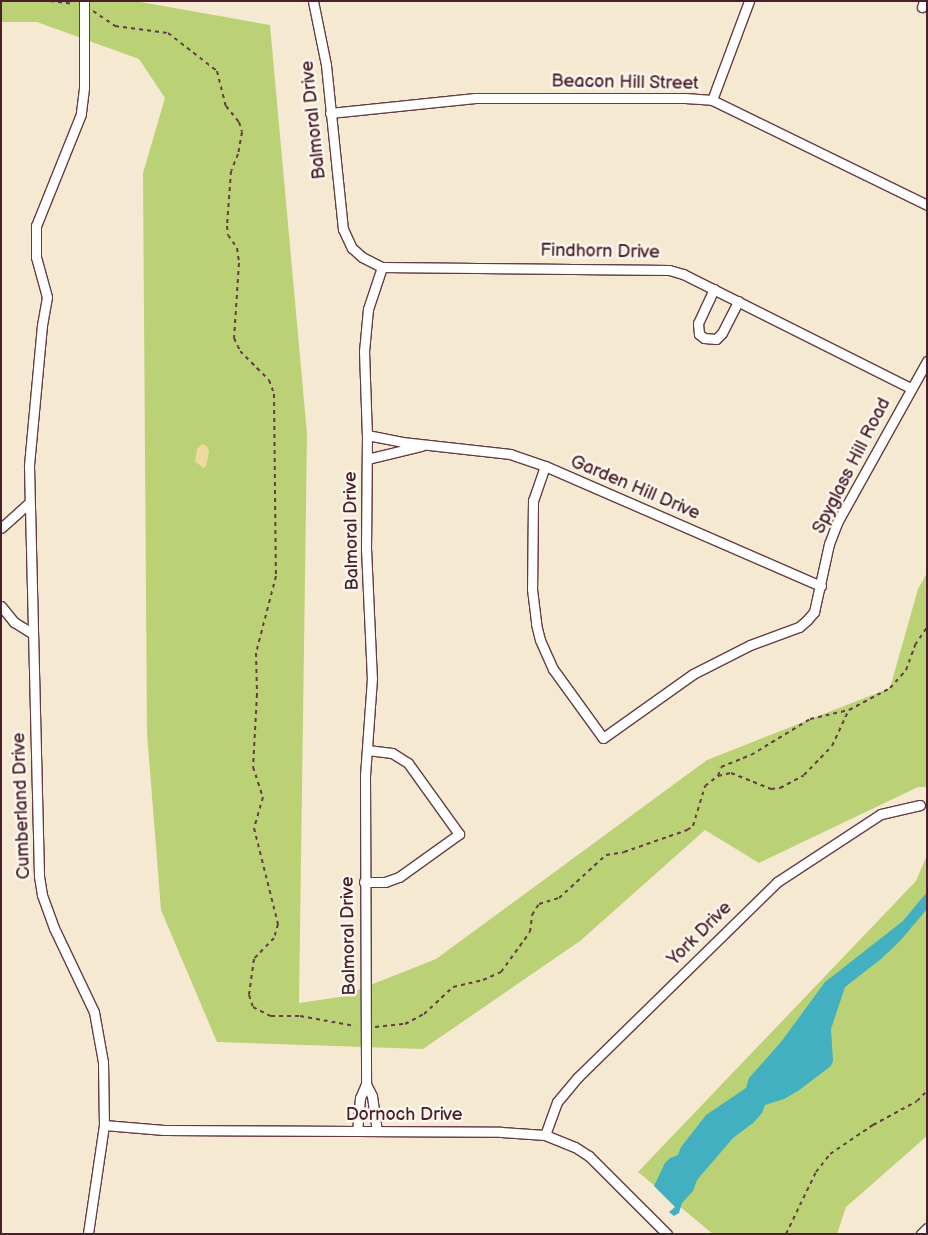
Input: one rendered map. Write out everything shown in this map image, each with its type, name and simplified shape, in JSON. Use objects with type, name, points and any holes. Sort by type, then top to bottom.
[{"type":"street","name":"Balmoral Drive","points":[[313,1],[326,64],[343,228],[352,248],[362,257],[382,267],[368,309],[365,329],[367,435],[366,548],[372,652],[371,710],[367,750],[364,882],[367,1028],[366,1084],[360,1098],[357,1131]]},
{"type":"street","points":[[712,100],[749,1]]},
{"type":"street","name":"Cumberland Drive","points":[[84,3],[84,88],[82,114],[36,226],[36,257],[47,297],[42,325],[29,466],[29,503],[39,876],[42,895],[54,928],[94,1012],[103,1062],[104,1125],[88,1234]]},
{"type":"street","name":"Beacon Hill Street","points":[[330,113],[476,98],[685,98],[712,100],[927,205]]},
{"type":"street","name":"Findhorn Drive","points":[[382,267],[653,268],[683,274],[911,388]]},
{"type":"street","points":[[714,289],[698,323],[700,334],[704,338],[716,339],[722,333],[738,301]]},
{"type":"street","name":"Spyglass Hill Road","points":[[545,466],[533,500],[532,589],[536,624],[540,640],[553,669],[603,738],[693,674],[750,645],[798,627],[814,612],[832,534],[927,361]]},
{"type":"street","name":"Garden Hill Drive","points":[[367,435],[510,454],[545,466],[821,586]]},
{"type":"street","name":"Garden Hill Drive","points":[[367,458],[428,444]]},
{"type":"street","points":[[1,528],[29,503]]},
{"type":"street","points":[[1,606],[14,622],[33,634]]},
{"type":"street","points":[[364,882],[385,882],[399,877],[459,834],[408,763],[392,753],[367,750]]},
{"type":"street","name":"York Drive","points":[[545,1135],[557,1102],[578,1077],[777,882],[881,814],[920,805]]},
{"type":"street","name":"Balmoral Drive","points":[[366,1084],[372,1096],[376,1131]]},
{"type":"street","name":"Dornoch Drive","points":[[104,1125],[164,1130],[517,1132],[545,1135],[575,1147],[589,1156],[667,1234]]},
{"type":"street","points":[[921,1234],[927,1228]]},
{"type":"path","points":[[50,1],[84,3],[115,26],[168,33],[217,70],[226,106],[239,122],[242,132],[238,154],[231,171],[227,226],[228,235],[237,248],[238,263],[234,338],[240,351],[269,380],[274,394],[276,576],[256,653],[257,694],[252,767],[264,797],[254,828],[278,924],[274,938],[254,959],[249,995],[253,1007],[271,1016],[300,1016],[367,1028],[405,1024],[424,1014],[453,986],[483,980],[501,972],[530,932],[532,914],[539,904],[559,898],[606,855],[624,852],[687,830],[693,826],[705,786],[718,776],[731,774],[771,789],[780,788],[804,775],[818,763],[832,746],[850,710]]},
{"type":"path","points":[[718,776],[721,767],[751,755],[810,719],[850,710],[890,688],[906,670],[915,645],[927,627]]},
{"type":"path","points":[[786,1234],[816,1172],[830,1154],[873,1125],[917,1101],[927,1091]]},
{"type":"green space","points":[[1,1],[135,1],[270,25],[307,434],[299,1003],[340,997],[436,959],[707,760],[890,688],[918,589],[927,573],[927,787],[918,787],[759,863],[705,830],[580,941],[423,1049],[217,1042],[161,910],[147,733],[143,173],[165,98],[139,59],[37,22],[1,22]]},
{"type":"green space","points":[[927,855],[927,1136],[846,1207],[837,1234],[713,1234],[638,1172],[916,881]]},
{"type":"sand","points":[[202,444],[207,446],[209,452],[206,466],[203,468],[195,461],[197,449]]},
{"type":"water","points":[[927,892],[927,909],[900,941],[881,959],[845,987],[831,1029],[833,1061],[831,1066],[798,1091],[784,1099],[765,1105],[762,1113],[753,1123],[733,1138],[697,1180],[693,1191],[682,1203],[679,1213],[674,1216],[669,1212],[675,1207],[654,1186],[665,1163],[670,1158],[678,1155],[681,1147],[706,1115],[746,1088],[749,1078],[781,1042],[825,982],[903,921]]}]
